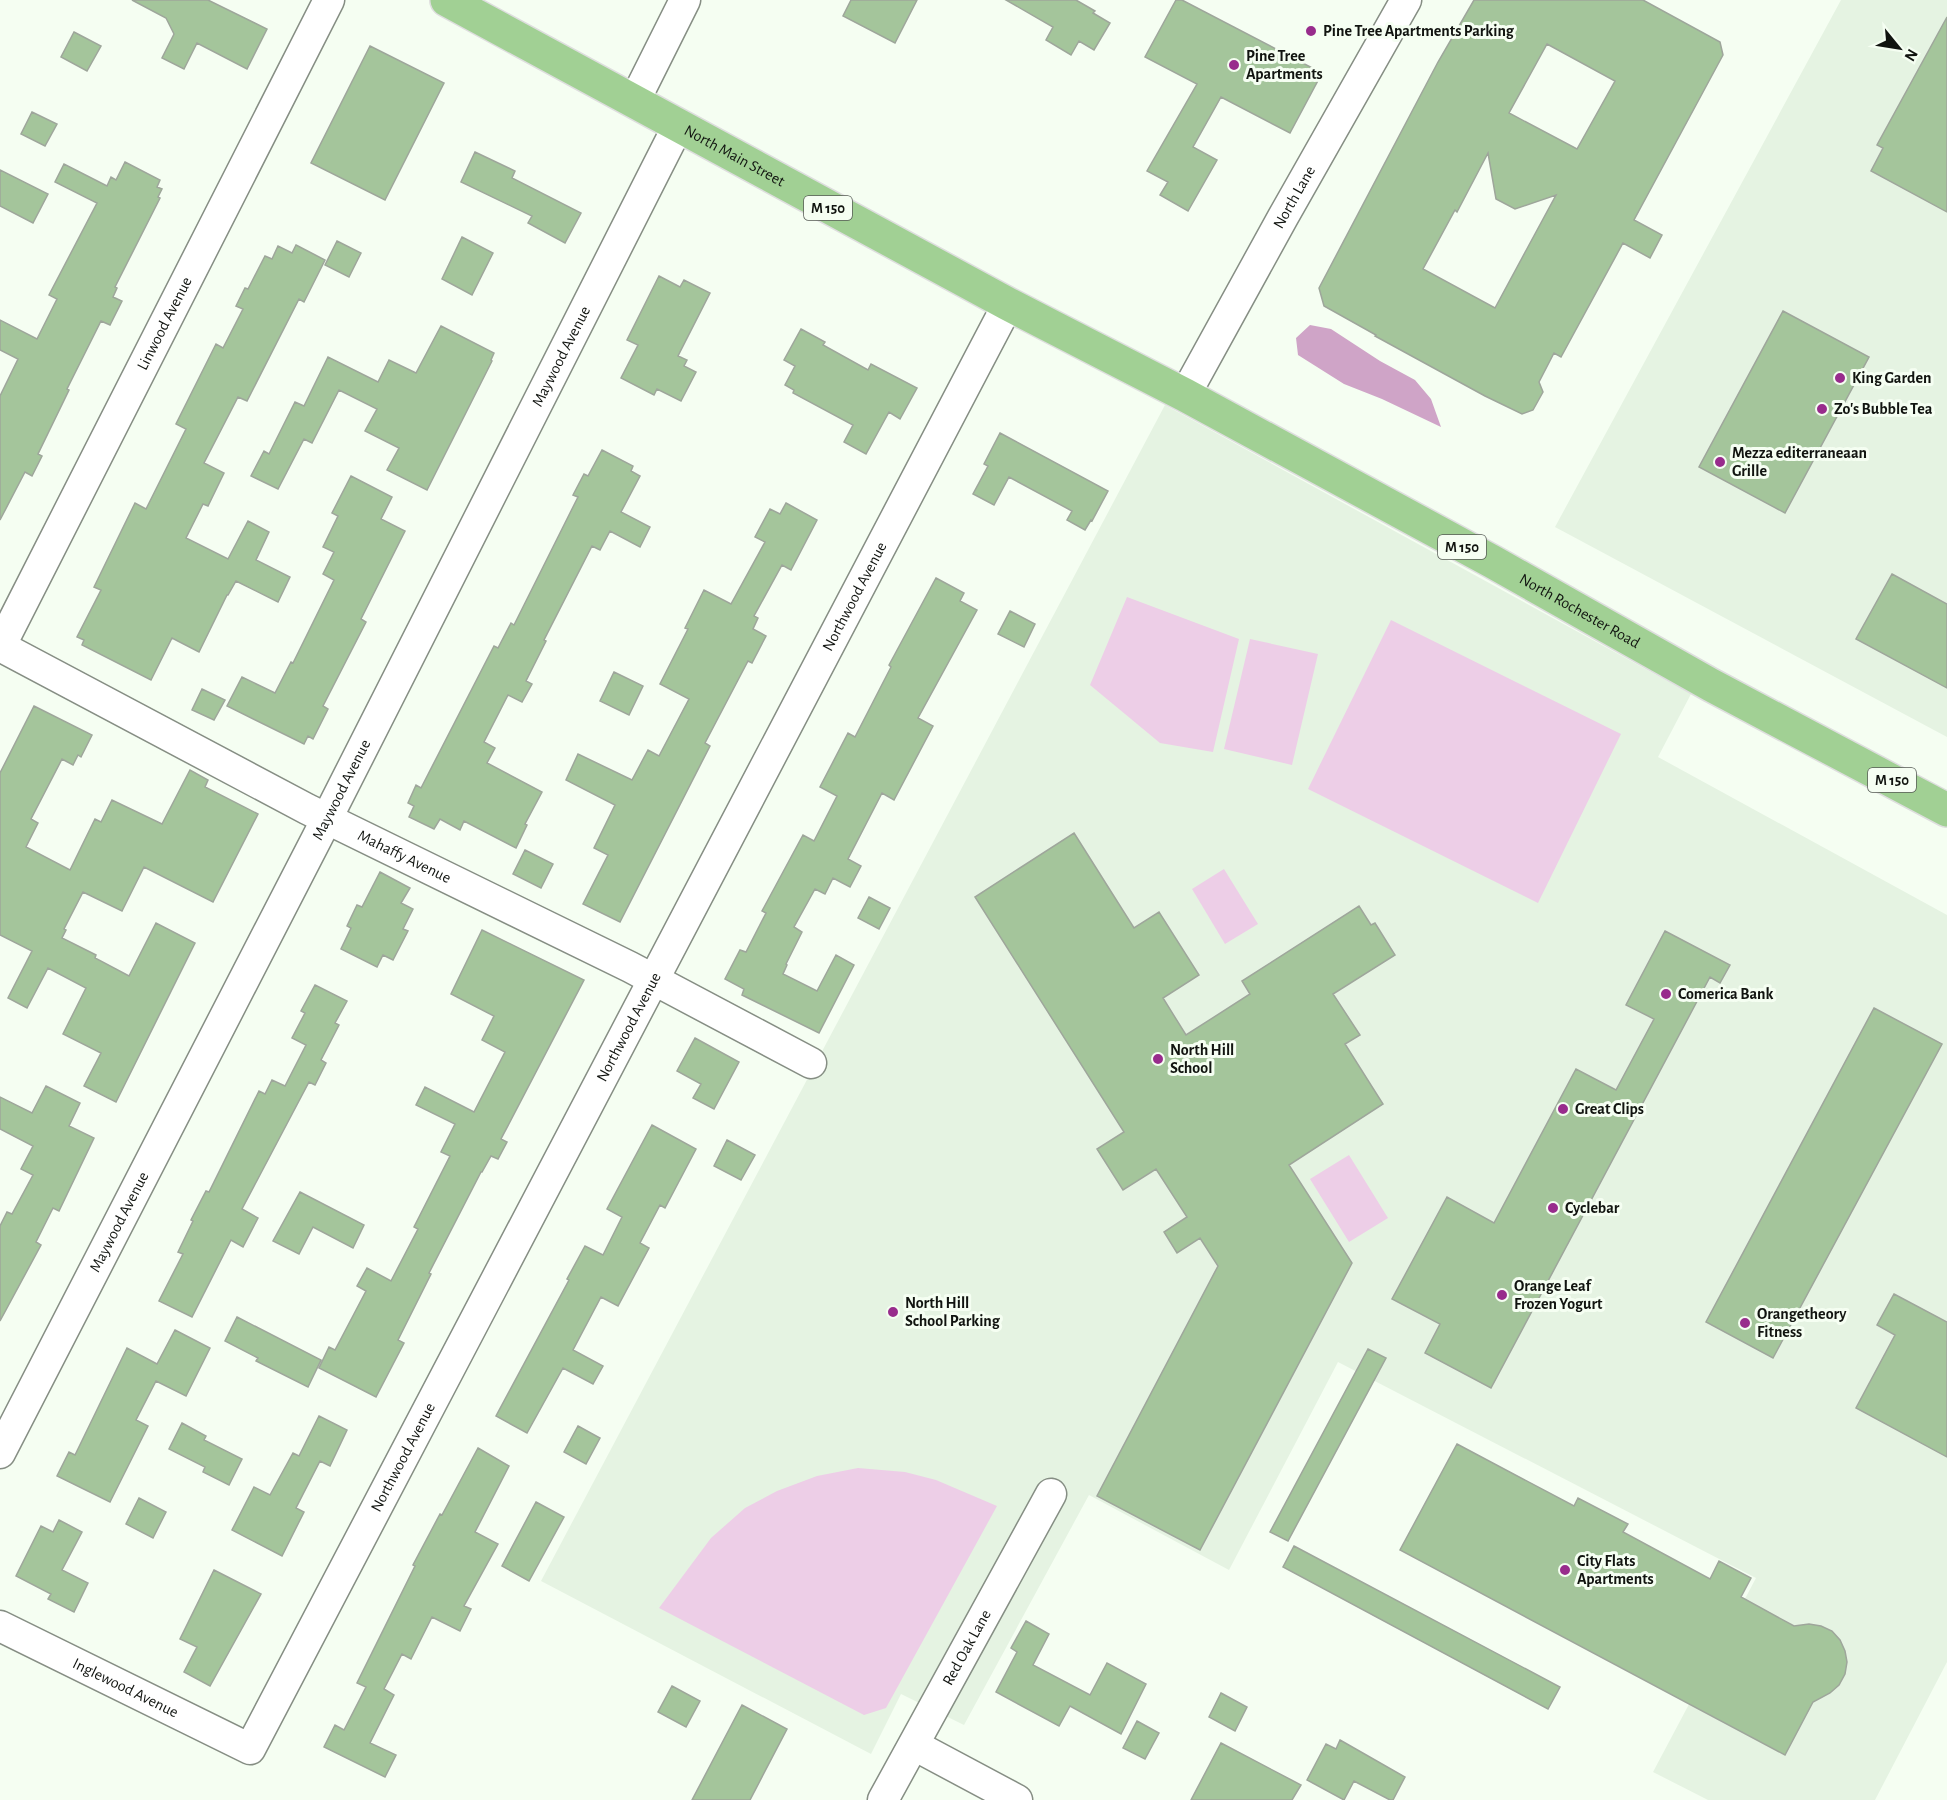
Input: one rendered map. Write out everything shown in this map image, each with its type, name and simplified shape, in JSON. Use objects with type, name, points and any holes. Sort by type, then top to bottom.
[{"type":"main road","name":"North Main Street","points":[[447,0],[1008,304],[1199,403]]},
{"type":"main road","name":"North Rochester Road","points":[[1199,403],[1493,562],[1711,685],[1947,810]]},
{"type":"street","name":"Linwood Avenue","points":[[0,646],[329,0]]},
{"type":"street","points":[[634,102],[685,0]]},
{"type":"street","name":"North Lane","points":[[1199,403],[1283,217],[1406,0]]},
{"type":"street","name":"Maywood Avenue","points":[[0,1453],[327,819],[678,126]]},
{"type":"street","name":"Northwood Avenue","points":[[250,1749],[1008,304]]},
{"type":"street","name":"Mahaffy Avenue","points":[[0,646],[327,819],[653,980],[811,1064]]},
{"type":"street","name":"Red Oak Lane","points":[[884,1800],[1051,1494]]},
{"type":"street","name":"Inglewood Avenue","points":[[0,1626],[250,1749]]},
{"type":"street","points":[[914,1745],[1017,1800]]},
{"type":"shaded area","points":[[1841,0],[1947,0],[1947,737],[1555,527]]},
{"type":"shaded area","points":[[1310,325],[1331,329],[1380,361],[1415,380],[1431,399],[1441,427],[1344,384],[1298,355],[1296,338]]},
{"type":"shaded area","name":"North Hill School","points":[[1165,405],[1691,694],[1658,757],[1947,915],[1947,1662],[1875,1800],[1708,1800],[1653,1772],[1756,1578],[1338,1362],[1229,1570],[1089,1495],[964,1725],[901,1694],[871,1754],[541,1581]]},
{"type":"shaded area","points":[[1127,597],[1239,639],[1213,752],[1160,743],[1090,685]]},
{"type":"shaded area","points":[[1391,620],[1621,734],[1538,903],[1308,789]]},
{"type":"shaded area","points":[[1250,639],[1318,654],[1292,765],[1224,749]]},
{"type":"shaded area","points":[[1224,869],[1258,924],[1225,944],[1192,889]]},
{"type":"shaded area","points":[[1349,1155],[1388,1218],[1349,1242],[1310,1179]]},
{"type":"shaded area","points":[[858,1468],[905,1472],[936,1480],[997,1506],[886,1708],[864,1715],[659,1608],[711,1538],[745,1508],[777,1491],[817,1476]]},
{"type":"building","points":[[132,0],[208,0],[267,29],[247,69],[197,43],[184,69],[162,58],[174,34],[166,18]]},
{"type":"building","points":[[851,0],[917,0],[895,43],[843,16]]},
{"type":"building","points":[[1006,0],[1076,0],[1110,23],[1094,50],[1079,41],[1071,55],[1046,40],[1053,27]]},
{"type":"building","name":"Pine Tree Apartments","points":[[1176,0],[1182,0],[1322,73],[1290,133],[1221,97],[1193,147],[1217,160],[1188,211],[1160,195],[1168,182],[1147,171],[1197,84],[1145,57]]},
{"type":"building","points":[[1474,0],[1643,0],[1720,42],[1723,55],[1634,220],[1662,235],[1650,258],[1623,243],[1561,357],[1554,353],[1539,382],[1543,392],[1533,410],[1522,414],[1375,336],[1324,306],[1319,288],[1438,62]],"holes":[[[1547,44],[1615,81],[1577,149],[1509,113]],[[1488,153],[1496,199],[1515,209],[1556,195],[1495,308],[1423,269]]]},
{"type":"building","points":[[1947,17],[1947,212],[1871,171],[1883,148],[1877,145]]},
{"type":"building","points":[[74,32],[101,46],[87,71],[61,57]]},
{"type":"building","points":[[370,46],[444,83],[385,200],[311,163]]},
{"type":"building","points":[[32,112],[57,124],[45,146],[21,134]]},
{"type":"building","points":[[475,152],[515,171],[512,178],[581,213],[565,243],[528,223],[532,216],[461,182]]},
{"type":"building","points":[[125,162],[160,180],[157,187],[162,189],[158,197],[160,198],[115,287],[117,288],[113,297],[122,301],[110,325],[101,321],[38,454],[42,456],[32,476],[25,472],[0,520],[0,396],[18,359],[0,350],[0,320],[37,339],[57,299],[49,295],[97,203],[55,182],[64,164],[107,186],[111,177],[116,180]]},
{"type":"building","points":[[0,170],[48,194],[33,223],[0,206]]},
{"type":"building","points":[[462,237],[493,253],[472,295],[442,279]]},
{"type":"building","points":[[337,241],[361,253],[349,277],[325,265]]},
{"type":"building","points":[[296,245],[325,260],[304,302],[299,299],[247,401],[238,397],[204,463],[224,473],[208,506],[203,504],[186,538],[228,559],[248,521],[269,532],[256,560],[290,577],[278,602],[236,581],[199,652],[172,638],[151,680],[82,645],[84,640],[77,637],[101,590],[94,587],[135,503],[146,509],[186,429],[176,424],[216,344],[223,348],[243,309],[236,306],[245,288],[248,289],[265,256],[272,259],[278,246],[292,253]]},
{"type":"building","points":[[659,276],[680,287],[684,280],[710,293],[678,356],[687,360],[684,366],[696,372],[681,401],[657,389],[654,395],[621,378],[638,345],[627,340]]},
{"type":"building","points":[[1783,311],[1869,357],[1785,513],[1699,467]]},
{"type":"building","points":[[441,326],[494,353],[427,490],[387,470],[399,448],[365,431],[377,409],[339,390],[312,443],[304,439],[278,489],[251,476],[264,451],[269,454],[295,402],[304,406],[328,357],[378,382],[389,360],[416,373]]},
{"type":"building","points":[[801,329],[825,342],[823,345],[868,370],[871,364],[917,388],[900,419],[889,412],[866,454],[844,442],[853,425],[793,393],[794,390],[785,385],[795,366],[784,360]]},
{"type":"building","points":[[1000,433],[1108,491],[1085,530],[1067,520],[1072,511],[1009,477],[994,505],[973,494],[988,466],[984,464]]},
{"type":"building","points":[[602,450],[633,466],[631,471],[640,476],[621,512],[650,527],[640,547],[610,531],[600,550],[592,546],[544,640],[546,641],[526,681],[532,684],[522,702],[508,695],[484,742],[495,748],[487,763],[542,792],[525,824],[527,825],[516,848],[464,821],[460,830],[440,819],[434,829],[409,817],[414,806],[408,803],[416,785],[421,788],[494,646],[498,648],[511,623],[514,625],[578,497],[573,495],[584,474],[588,476]]},
{"type":"building","points":[[351,476],[392,497],[381,519],[405,531],[361,619],[366,622],[323,706],[328,709],[313,739],[308,736],[304,744],[227,706],[242,677],[275,693],[291,662],[293,663],[334,580],[323,574],[334,552],[323,547],[338,516],[332,513]]},
{"type":"building","points":[[786,503],[817,520],[791,570],[782,565],[754,616],[758,618],[753,629],[766,636],[752,663],[748,661],[705,743],[710,746],[620,922],[583,904],[608,855],[594,848],[615,805],[566,780],[578,754],[632,780],[648,750],[659,756],[689,699],[660,684],[688,629],[685,628],[704,590],[731,604],[765,542],[755,537],[770,509],[780,514]]},
{"type":"building","points":[[1892,574],[1947,604],[1947,688],[1856,639]]},
{"type":"building","points":[[936,578],[964,593],[960,601],[977,610],[918,718],[933,726],[894,800],[882,793],[848,859],[861,866],[850,887],[833,878],[825,894],[815,889],[794,927],[802,932],[783,974],[817,991],[836,955],[854,965],[819,1033],[742,995],[744,989],[725,979],[740,950],[746,952],[766,913],[762,911],[803,835],[814,841],[837,796],[820,787],[848,733],[855,737],[891,667],[889,665]]},
{"type":"building","points":[[1010,611],[1035,624],[1024,647],[998,634]]},
{"type":"building","points":[[614,672],[643,686],[629,715],[600,701]]},
{"type":"building","points":[[202,689],[225,700],[214,720],[192,710]]},
{"type":"building","points":[[34,706],[92,735],[81,757],[78,755],[73,765],[62,759],[31,819],[38,823],[26,847],[70,870],[95,819],[101,822],[112,800],[162,824],[190,770],[208,780],[205,787],[258,814],[213,902],[144,867],[122,911],[83,892],[64,929],[66,930],[62,938],[96,955],[95,958],[129,976],[156,923],[195,943],[116,1102],[84,1086],[101,1053],[63,1034],[86,988],[48,968],[27,1008],[8,998],[32,951],[0,935],[0,773]]},
{"type":"building","points":[[1074,833],[1134,928],[1159,912],[1199,975],[1163,998],[1186,1035],[1250,994],[1242,981],[1359,906],[1371,925],[1375,923],[1395,955],[1333,994],[1360,1035],[1345,1044],[1383,1104],[1289,1165],[1352,1263],[1200,1550],[1097,1496],[1218,1266],[1200,1238],[1177,1253],[1164,1232],[1187,1217],[1156,1169],[1123,1190],[1097,1149],[1124,1132],[975,897]]},
{"type":"building","points":[[525,850],[553,864],[541,888],[513,874]]},
{"type":"building","points":[[380,872],[410,888],[401,903],[413,909],[403,929],[408,931],[393,960],[383,955],[377,967],[341,949],[351,928],[347,926],[357,905],[362,907]]},
{"type":"building","points":[[869,897],[890,908],[879,929],[858,918]]},
{"type":"building","points":[[482,930],[584,980],[501,1139],[507,1142],[498,1159],[491,1156],[481,1172],[429,1273],[431,1274],[398,1340],[404,1343],[376,1397],[319,1368],[329,1347],[335,1350],[366,1291],[357,1286],[367,1268],[391,1281],[418,1229],[414,1227],[450,1156],[441,1152],[455,1124],[416,1105],[425,1087],[474,1112],[505,1052],[482,1040],[494,1016],[451,994]]},
{"type":"building","points":[[1665,931],[1730,965],[1720,983],[1710,977],[1491,1388],[1425,1353],[1440,1324],[1392,1299],[1447,1197],[1494,1223],[1576,1069],[1616,1090],[1654,1019],[1626,1005]]},
{"type":"building","points":[[315,985],[347,1001],[335,1023],[339,1025],[321,1060],[326,1063],[315,1085],[309,1082],[242,1209],[258,1218],[243,1247],[231,1240],[192,1317],[159,1301],[183,1254],[178,1252],[193,1221],[191,1220],[206,1191],[209,1192],[259,1091],[265,1094],[272,1080],[285,1086],[306,1045],[292,1038],[305,1013],[301,1011]]},
{"type":"building","points":[[1874,1008],[1942,1044],[1773,1358],[1706,1322]]},
{"type":"building","points":[[695,1038],[739,1062],[714,1109],[693,1098],[701,1084],[677,1071]]},
{"type":"building","points":[[46,1086],[80,1103],[69,1126],[94,1138],[59,1211],[53,1208],[36,1242],[41,1245],[0,1321],[0,1226],[7,1212],[12,1214],[33,1175],[21,1169],[33,1146],[0,1129],[0,1097],[32,1113]]},
{"type":"building","points":[[652,1125],[696,1149],[665,1208],[660,1205],[640,1243],[649,1248],[618,1306],[601,1297],[573,1350],[603,1366],[593,1384],[563,1368],[527,1433],[496,1416],[585,1246],[603,1255],[622,1217],[607,1209]]},
{"type":"building","points":[[727,1140],[755,1155],[741,1180],[714,1166]]},
{"type":"building","points":[[300,1192],[364,1225],[353,1248],[313,1227],[299,1254],[273,1241]]},
{"type":"building","points":[[1894,1294],[1947,1322],[1947,1457],[1856,1408],[1895,1335],[1877,1325]]},
{"type":"building","points":[[237,1317],[321,1360],[308,1387],[256,1361],[258,1358],[225,1341]]},
{"type":"building","points":[[175,1330],[210,1348],[186,1396],[156,1381],[136,1420],[148,1426],[110,1502],[57,1476],[69,1452],[75,1455],[127,1348],[157,1364]]},
{"type":"building","points":[[1368,1349],[1386,1358],[1288,1541],[1270,1532]]},
{"type":"building","points":[[319,1416],[347,1430],[330,1466],[320,1461],[296,1508],[304,1512],[282,1556],[232,1530],[254,1487],[270,1495],[293,1453],[299,1456]]},
{"type":"building","points":[[182,1423],[206,1436],[204,1440],[242,1459],[229,1485],[203,1472],[205,1467],[169,1449]]},
{"type":"building","points":[[578,1426],[600,1438],[586,1464],[564,1452]]},
{"type":"building","name":"City Flats Apartments","points":[[1457,1444],[1574,1506],[1578,1498],[1628,1524],[1623,1532],[1710,1579],[1719,1561],[1751,1578],[1741,1597],[1794,1626],[1809,1624],[1832,1631],[1840,1640],[1845,1651],[1847,1662],[1845,1674],[1839,1685],[1830,1693],[1813,1702],[1785,1755],[1400,1550]]},
{"type":"building","points":[[478,1448],[509,1466],[475,1532],[498,1544],[464,1606],[471,1609],[460,1631],[432,1617],[411,1659],[402,1654],[384,1689],[394,1695],[370,1743],[396,1755],[385,1777],[324,1747],[335,1725],[344,1730],[366,1687],[357,1683],[415,1566],[413,1565]]},
{"type":"building","points":[[139,1498],[166,1512],[153,1538],[126,1524]]},
{"type":"building","points":[[536,1502],[564,1517],[529,1581],[502,1566]]},
{"type":"building","points":[[59,1520],[82,1532],[62,1570],[88,1583],[74,1612],[48,1599],[51,1594],[16,1576],[41,1526],[53,1532]]},
{"type":"building","points":[[1294,1546],[1560,1687],[1548,1709],[1283,1567]]},
{"type":"building","points":[[214,1570],[261,1594],[210,1686],[184,1672],[197,1647],[180,1639]]},
{"type":"building","points":[[1026,1621],[1049,1634],[1033,1665],[1090,1695],[1107,1663],[1146,1684],[1121,1734],[1070,1706],[1059,1726],[996,1692],[1017,1652],[1011,1648]]},
{"type":"building","points":[[672,1686],[700,1701],[686,1727],[658,1712]]},
{"type":"building","points":[[1221,1693],[1247,1707],[1235,1731],[1209,1717]]},
{"type":"building","points":[[742,1705],[787,1729],[750,1800],[692,1800]]},
{"type":"building","points":[[1137,1721],[1159,1733],[1145,1759],[1123,1748]]},
{"type":"building","points":[[1340,1740],[1405,1777],[1393,1800],[1354,1781],[1344,1800],[1307,1780],[1326,1744],[1336,1749]]},
{"type":"building","points":[[1221,1743],[1301,1785],[1292,1800],[1191,1800]]},
{"type":"place","name":"Pine Tree Apartments Parking","points":[[1311,31]]},
{"type":"place","name":"Pine Tree Apartments","points":[[1234,65]]},
{"type":"place","name":"King Garden","points":[[1840,378]]},
{"type":"place","name":"Zo's Bubble Tea","points":[[1822,409]]},
{"type":"place","name":"Mezza editerraneaan Grille","points":[[1720,462]]},
{"type":"place","name":"Comerica Bank","points":[[1666,994]]},
{"type":"place","name":"North Hill School","points":[[1158,1059]]},
{"type":"place","name":"Great Clips","points":[[1563,1109]]},
{"type":"place","name":"Cyclebar","points":[[1553,1208]]},
{"type":"place","name":"Orange Leaf Frozen Yogurt","points":[[1502,1295]]},
{"type":"place","name":"North Hill School Parking","points":[[893,1312]]},
{"type":"place","name":"Orangetheory Fitness","points":[[1745,1323]]},
{"type":"place","name":"City Flats Apartments","points":[[1565,1570]]}]
